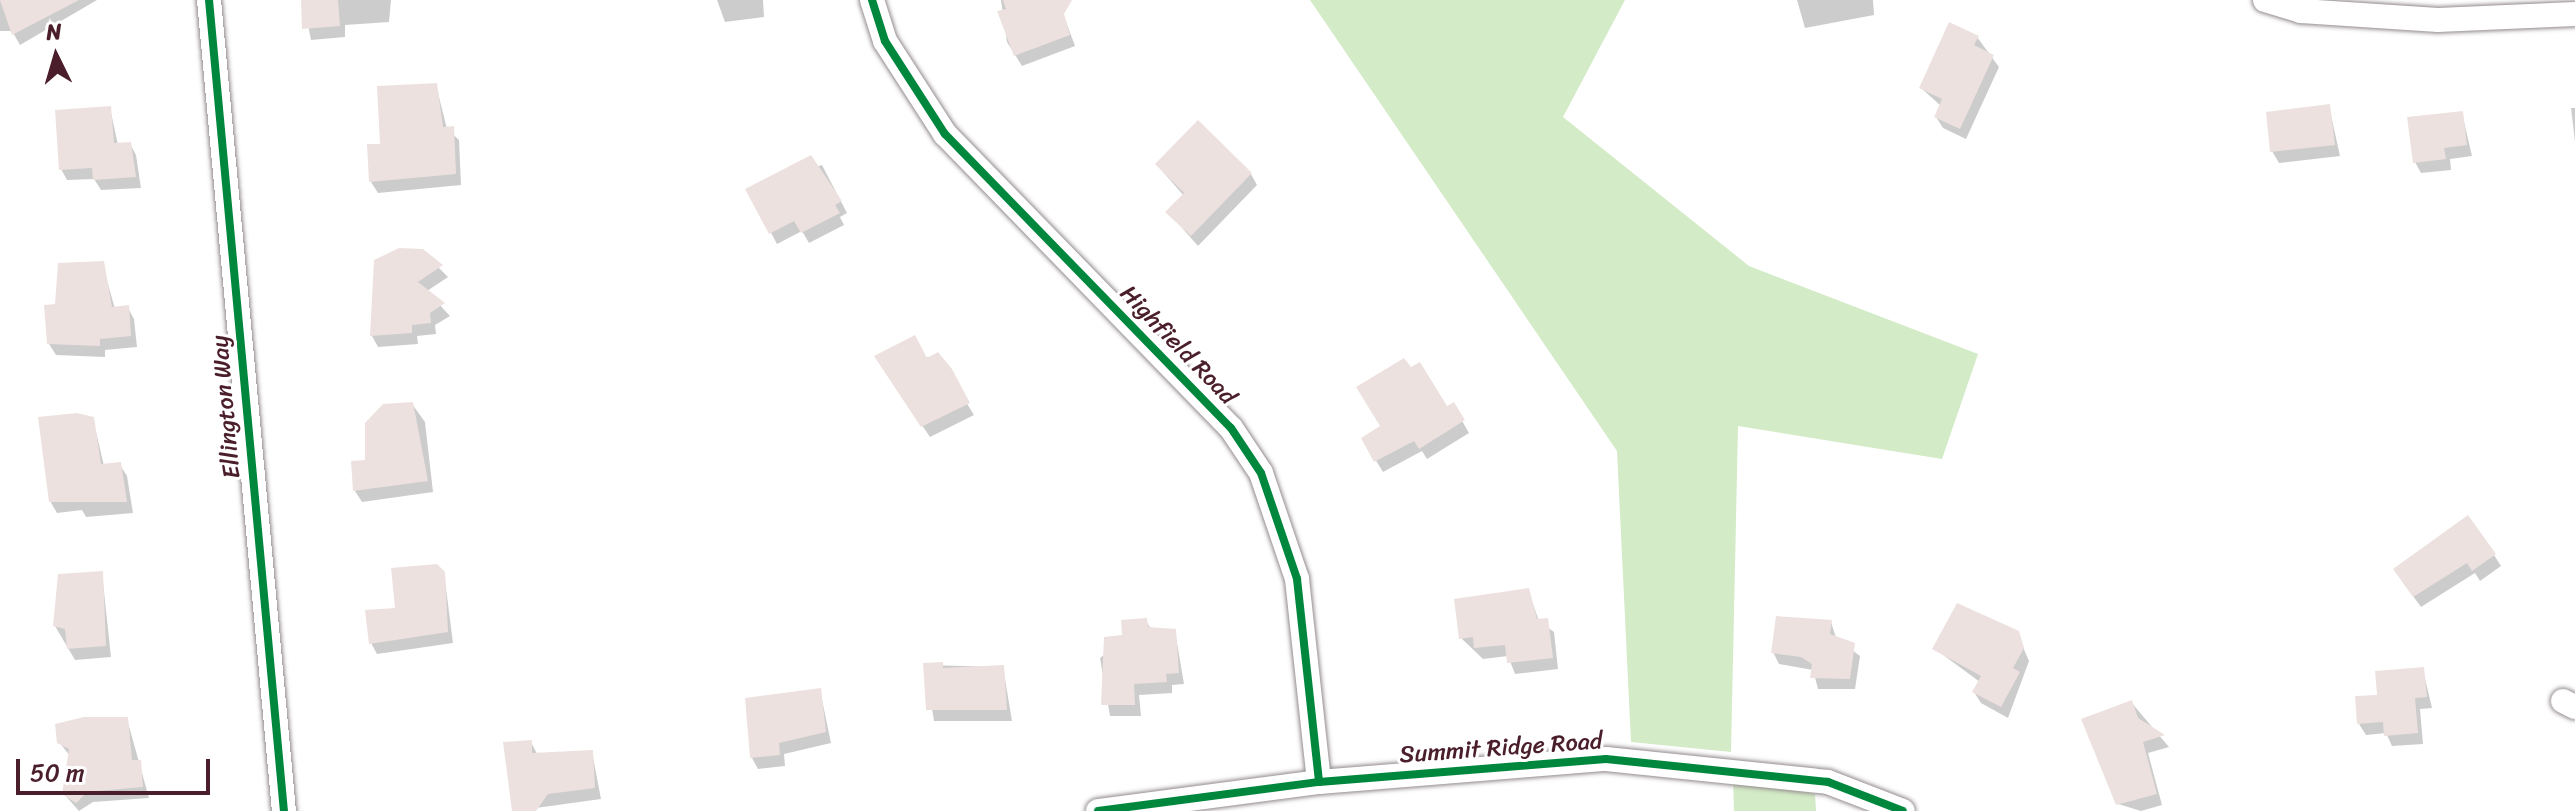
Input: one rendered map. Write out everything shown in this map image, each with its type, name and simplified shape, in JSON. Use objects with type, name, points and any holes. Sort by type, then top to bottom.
[{"type":"street","name":"Ellington Way","points":[[209,0],[284,811]]},
{"type":"street","name":"Highfield Road","points":[[872,0],[885,41],[945,134],[1231,428],[1261,473],[1297,579],[1319,782]]},
{"type":"street","points":[[2265,0],[2301,11],[2438,20],[2575,14]]},
{"type":"street","name":"Summit Ridge Road","points":[[1098,811],[1319,782],[1663,760],[1828,782],[1903,811]]},
{"type":"green space","points":[[1310,0],[1625,0],[1563,117],[1749,266],[1978,354],[1942,459],[1738,426],[1731,752],[1631,742],[1617,451]]},
{"type":"green space","points":[[1733,779],[1815,794],[1816,811],[1734,811]]},
{"type":"building","points":[[0,0],[79,0],[12,35]]},
{"type":"building","points":[[301,0],[338,0],[340,26],[302,29]]},
{"type":"building","points":[[1003,0],[1072,0],[1064,14],[1070,35],[1014,56],[997,11],[1006,9]]},
{"type":"building","points":[[1949,22],[1979,36],[1974,45],[1994,55],[1960,129],[1934,117],[1942,99],[1919,88]]},
{"type":"building","points":[[437,83],[443,127],[454,126],[456,174],[369,182],[367,144],[380,144],[377,86]]},
{"type":"building","points":[[2330,104],[2335,145],[2270,152],[2266,112]]},
{"type":"building","points":[[111,106],[114,143],[131,142],[136,177],[93,180],[92,168],[59,170],[55,110]]},
{"type":"building","points":[[2463,111],[2467,145],[2444,148],[2446,159],[2413,163],[2407,117]]},
{"type":"building","points":[[1198,120],[1252,173],[1191,236],[1165,212],[1184,193],[1155,164]]},
{"type":"building","points":[[811,155],[842,201],[835,205],[840,213],[801,233],[794,221],[769,234],[745,189]]},
{"type":"building","points":[[399,248],[423,249],[443,265],[418,282],[445,303],[430,313],[431,323],[412,325],[412,333],[370,336],[374,260]]},
{"type":"building","points":[[104,261],[112,307],[129,305],[131,336],[100,339],[100,346],[47,344],[44,305],[55,304],[58,263]]},
{"type":"building","points":[[915,335],[927,358],[938,352],[952,369],[970,403],[921,427],[874,356]]},
{"type":"building","points":[[1404,358],[1411,367],[1420,362],[1447,406],[1454,402],[1465,420],[1419,449],[1414,441],[1374,462],[1361,438],[1380,426],[1356,387]]},
{"type":"building","points":[[413,402],[428,481],[353,491],[351,461],[365,460],[365,423],[383,404]]},
{"type":"building","points":[[77,413],[94,417],[101,464],[121,462],[127,502],[49,502],[38,417]]},
{"type":"building","points":[[2468,515],[2496,554],[2472,571],[2467,563],[2413,597],[2393,569]]},
{"type":"building","points":[[437,564],[445,572],[448,632],[369,644],[365,610],[395,608],[391,568]]},
{"type":"building","points":[[103,571],[106,646],[67,649],[65,629],[53,626],[58,574]]},
{"type":"building","points":[[1529,588],[1537,619],[1548,618],[1553,658],[1507,663],[1505,645],[1474,648],[1473,637],[1459,639],[1454,599]]},
{"type":"building","points":[[1957,603],[2019,631],[2024,648],[2013,668],[2020,672],[2001,707],[1972,692],[1981,676],[1932,649]]},
{"type":"building","points":[[1776,616],[1832,620],[1830,634],[1855,643],[1850,679],[1810,678],[1812,664],[1801,657],[1771,653]]},
{"type":"building","points":[[1147,618],[1148,627],[1176,629],[1179,673],[1166,674],[1167,682],[1134,684],[1135,705],[1101,705],[1104,637],[1122,635],[1121,620]]},
{"type":"building","points":[[943,662],[943,668],[1004,665],[1007,710],[926,710],[923,663]]},
{"type":"building","points":[[2424,667],[2427,697],[2415,698],[2418,733],[2384,736],[2383,722],[2357,724],[2355,696],[2377,695],[2375,671]]},
{"type":"building","points":[[821,688],[826,732],[779,743],[780,755],[750,758],[745,698]]},
{"type":"building","points":[[2132,700],[2138,718],[2165,735],[2143,742],[2157,794],[2116,805],[2081,719]]},
{"type":"building","points":[[84,717],[128,717],[132,760],[141,760],[143,787],[87,792],[76,803],[62,794],[69,749],[57,743],[55,724]]},
{"type":"building","points":[[532,740],[532,753],[593,750],[595,788],[548,794],[536,811],[512,811],[503,742]]},
{"type":"cycle path","points":[[209,0],[284,811]]},
{"type":"cycle path","points":[[872,0],[885,41],[945,134],[1231,428],[1261,473],[1297,579],[1319,782]]},
{"type":"cycle path","points":[[1098,811],[1319,782],[1606,759],[1828,782],[1903,811]]}]
